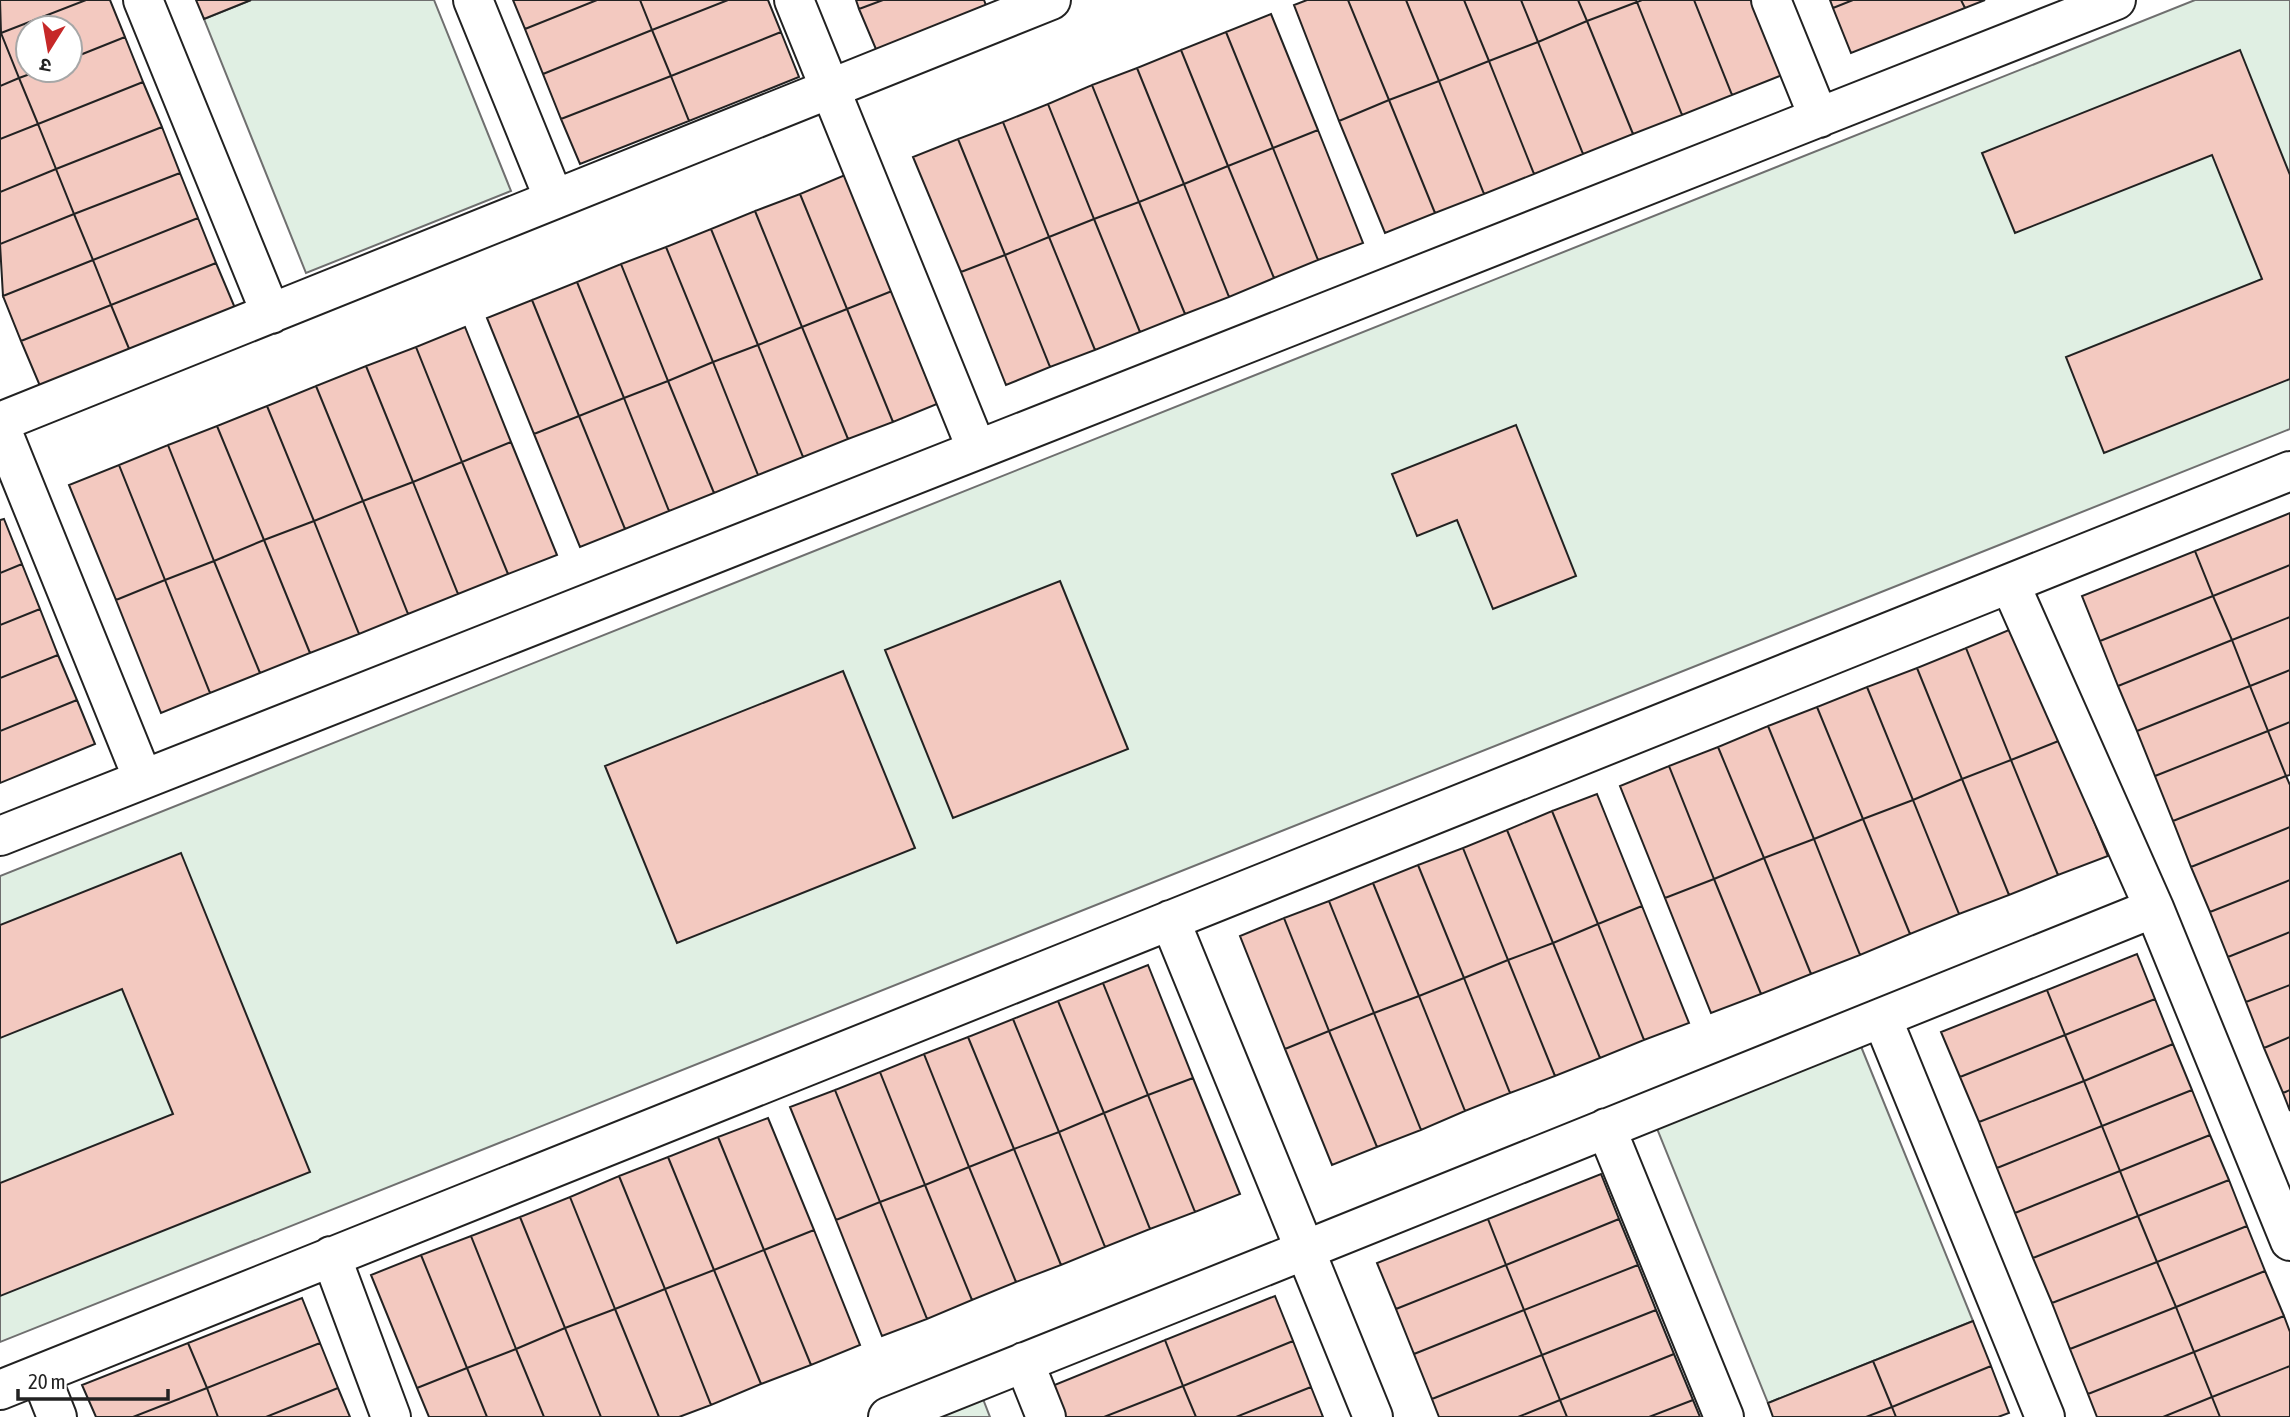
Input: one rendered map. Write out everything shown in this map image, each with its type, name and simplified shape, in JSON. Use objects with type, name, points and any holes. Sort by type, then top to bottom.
[{"type":"street","points":[[143,0],[271,314]]},
{"type":"street","points":[[473,0],[554,200]]},
{"type":"street","points":[[794,0],[977,450]]},
{"type":"street","points":[[143,779],[0,424],[1051,0]]},
{"type":"street","points":[[1771,0],[1819,118]]},
{"type":"street","points":[[0,836],[2115,0]]},
{"type":"street","points":[[0,1390],[2290,471]]},
{"type":"street","points":[[2010,584],[2154,908],[2290,1241]]},
{"type":"street","points":[[888,1417],[2154,908]]},
{"type":"street","points":[[1170,920],[1373,1417]]},
{"type":"street","points":[[1882,1017],[2045,1417]]},
{"type":"street","points":[[1606,1128],[1724,1417]]},
{"type":"street","points":[[331,1256],[391,1417]]},
{"type":"street","points":[[1024,1362],[1046,1417]]},
{"type":"street","points":[[40,1374],[57,1417]]},
{"type":"green space","points":[[251,0],[434,0],[511,191],[306,273],[204,19]]},
{"type":"green space","points":[[2195,0],[2290,0],[2290,429],[0,1342],[0,876]]},
{"type":"green space","points":[[1860,1044],[1973,1321],[1768,1403],[1656,1126]]},
{"type":"green space","points":[[983,1399],[990,1417],[937,1417]]},
{"type":"building","points":[[0,0],[86,0],[50,14],[14,14],[14,28],[1,33]]},
{"type":"building","points":[[86,0],[110,0],[125,37],[84,53],[84,14],[50,14]]},
{"type":"building","points":[[196,0],[251,0],[204,19]]},
{"type":"building","points":[[513,0],[597,0],[525,29]]},
{"type":"building","points":[[597,0],[640,0],[652,30],[543,74],[525,29]]},
{"type":"building","points":[[640,0],[728,0],[652,30]]},
{"type":"building","points":[[728,0],[768,0],[781,32],[671,76],[652,30]]},
{"type":"building","points":[[856,0],[883,0],[859,9]]},
{"type":"building","points":[[883,0],[984,0],[988,11],[878,54],[859,9]]},
{"type":"building","points":[[1307,0],[1348,0],[1389,100],[1339,121],[1294,5]]},
{"type":"building","points":[[1348,0],[1406,0],[1439,81],[1389,100]]},
{"type":"building","points":[[1406,0],[1464,0],[1489,61],[1439,81]]},
{"type":"building","points":[[1464,0],[1521,0],[1538,42],[1489,61]]},
{"type":"building","points":[[1521,0],[1578,0],[1587,21],[1538,42]]},
{"type":"building","points":[[1578,0],[1636,0],[1637,2],[1587,21]]},
{"type":"building","points":[[1694,0],[1732,95],[1682,115],[1637,2]]},
{"type":"building","points":[[1694,0],[1751,0],[1782,75],[1732,95]]},
{"type":"building","points":[[1830,0],[1853,0],[1833,8]]},
{"type":"building","points":[[1853,0],[1961,0],[1965,8],[1851,53],[1833,8]]},
{"type":"building","points":[[1961,0],[1985,0],[1965,8]]},
{"type":"building","points":[[1637,2],[1682,115],[1633,134],[1587,21]]},
{"type":"building","points":[[1271,14],[1318,130],[1273,148],[1226,32]]},
{"type":"building","points":[[1587,21],[1633,134],[1583,154],[1538,42]]},
{"type":"building","points":[[14,28],[14,66],[1,33]]},
{"type":"building","points":[[652,30],[671,76],[561,119],[543,74]]},
{"type":"building","points":[[781,32],[799,77],[689,121],[671,76]]},
{"type":"building","points":[[1226,32],[1273,148],[1228,166],[1181,50]]},
{"type":"building","points":[[0,34],[14,66],[14,80],[0,86]]},
{"type":"building","points":[[125,37],[143,82],[38,124],[21,84],[84,84],[84,53]]},
{"type":"building","points":[[1538,42],[1583,154],[1534,174],[1489,61]]},
{"type":"building","points":[[1181,50],[1228,166],[1184,184],[1137,68]]},
{"type":"building","points":[[2240,50],[2290,175],[2290,379],[2104,453],[2066,357],[2262,279],[2212,155],[2015,233],[1982,153]]},
{"type":"building","points":[[1489,61],[1534,174],[1484,194],[1439,81]]},
{"type":"building","points":[[1137,68],[1184,184],[1139,202],[1092,85]]},
{"type":"building","points":[[671,76],[689,121],[580,164],[561,119]]},
{"type":"building","points":[[14,80],[14,84],[21,84],[38,124],[0,139],[0,86]]},
{"type":"building","points":[[1439,81],[1484,194],[1435,213],[1389,100]]},
{"type":"building","points":[[143,82],[162,127],[56,169],[38,124]]},
{"type":"building","points":[[1092,85],[1139,202],[1094,219],[1048,104]]},
{"type":"building","points":[[1389,100],[1435,213],[1385,233],[1339,121]]},
{"type":"building","points":[[1048,104],[1094,219],[1049,237],[1003,122]]},
{"type":"building","points":[[1003,122],[1049,237],[1005,255],[958,139]]},
{"type":"building","points":[[38,124],[56,169],[0,192],[0,139]]},
{"type":"building","points":[[162,127],[180,173],[74,214],[56,169]]},
{"type":"building","points":[[1318,130],[1363,243],[1318,260],[1273,148]]},
{"type":"building","points":[[958,139],[1005,255],[961,272],[913,157]]},
{"type":"building","points":[[1273,148],[1318,260],[1274,278],[1228,166]]},
{"type":"building","points":[[1228,166],[1274,278],[1229,297],[1184,184]]},
{"type":"building","points":[[56,169],[74,214],[0,244],[0,192]]},
{"type":"building","points":[[180,173],[198,218],[93,260],[74,214]]},
{"type":"building","points":[[845,175],[892,291],[847,309],[800,194]]},
{"type":"building","points":[[1184,184],[1229,297],[1185,314],[1139,202]]},
{"type":"building","points":[[800,194],[847,309],[802,327],[755,211]]},
{"type":"building","points":[[1139,202],[1185,314],[1140,332],[1094,219]]},
{"type":"building","points":[[755,211],[802,327],[758,345],[711,229]]},
{"type":"building","points":[[74,214],[93,260],[3,296],[0,244]]},
{"type":"building","points":[[198,218],[216,263],[111,305],[93,260]]},
{"type":"building","points":[[1094,219],[1140,332],[1095,350],[1049,237]]},
{"type":"building","points":[[711,229],[758,345],[713,362],[666,247]]},
{"type":"building","points":[[1049,237],[1095,350],[1050,367],[1005,255]]},
{"type":"building","points":[[666,247],[713,362],[668,381],[621,264]]},
{"type":"building","points":[[1005,255],[1050,367],[1006,385],[961,272]]},
{"type":"building","points":[[93,260],[111,305],[21,341],[3,296]]},
{"type":"building","points":[[216,263],[235,308],[130,351],[111,305]]},
{"type":"building","points":[[621,264],[668,381],[624,398],[577,282]]},
{"type":"building","points":[[577,282],[624,398],[579,416],[532,300]]},
{"type":"building","points":[[892,291],[937,404],[893,422],[847,309]]},
{"type":"building","points":[[532,300],[579,416],[534,434],[487,318]]},
{"type":"building","points":[[111,305],[130,351],[40,386],[21,341]]},
{"type":"building","points":[[847,309],[893,422],[848,439],[802,327]]},
{"type":"building","points":[[465,327],[511,442],[462,462],[416,347]]},
{"type":"building","points":[[802,327],[848,439],[803,457],[758,345]]},
{"type":"building","points":[[758,345],[803,457],[758,475],[713,362]]},
{"type":"building","points":[[416,347],[462,462],[413,482],[366,366]]},
{"type":"building","points":[[713,362],[758,475],[714,493],[668,381]]},
{"type":"building","points":[[366,366],[413,482],[363,501],[316,386]]},
{"type":"building","points":[[668,381],[714,493],[669,511],[624,398]]},
{"type":"building","points":[[316,386],[363,501],[314,521],[267,406]]},
{"type":"building","points":[[624,398],[669,511],[625,529],[579,416]]},
{"type":"building","points":[[267,406],[314,521],[264,540],[217,426]]},
{"type":"building","points":[[579,416],[625,529],[580,547],[534,434]]},
{"type":"building","points":[[1516,425],[1576,576],[1493,609],[1457,520],[1417,536],[1392,474]]},
{"type":"building","points":[[217,426],[264,540],[214,561],[168,445]]},
{"type":"building","points":[[511,442],[557,555],[508,574],[462,462]]},
{"type":"building","points":[[168,445],[214,561],[165,580],[119,465]]},
{"type":"building","points":[[462,462],[508,574],[458,594],[413,482]]},
{"type":"building","points":[[119,465],[165,580],[116,600],[69,485]]},
{"type":"building","points":[[413,482],[458,594],[408,614],[363,501]]},
{"type":"building","points":[[363,501],[408,614],[359,634],[314,521]]},
{"type":"building","points":[[2290,513],[2290,565],[2213,596],[2195,551]]},
{"type":"building","points":[[4,519],[22,564],[0,573],[0,520]]},
{"type":"building","points":[[314,521],[359,634],[310,653],[264,540]]},
{"type":"building","points":[[264,540],[310,653],[260,673],[214,561]]},
{"type":"building","points":[[2195,551],[2213,596],[2100,641],[2082,596]]},
{"type":"building","points":[[214,561],[260,673],[210,693],[165,580]]},
{"type":"building","points":[[22,564],[40,609],[0,625],[0,573]]},
{"type":"building","points":[[2290,565],[2290,617],[2232,640],[2213,596]]},
{"type":"building","points":[[165,580],[210,693],[161,713],[116,600]]},
{"type":"building","points":[[1060,581],[1128,749],[953,818],[885,650]]},
{"type":"building","points":[[2213,596],[2232,640],[2118,686],[2100,641]]},
{"type":"building","points":[[40,609],[58,655],[0,678],[0,625]]},
{"type":"building","points":[[2290,617],[2290,670],[2250,686],[2232,640]]},
{"type":"building","points":[[2016,627],[2061,740],[2011,760],[1966,648]]},
{"type":"building","points":[[2232,640],[2250,686],[2137,731],[2118,686]]},
{"type":"building","points":[[1966,648],[2011,760],[1962,779],[1917,668]]},
{"type":"building","points":[[58,655],[77,700],[0,731],[0,678]]},
{"type":"building","points":[[1917,668],[1962,779],[1913,800],[1867,687]]},
{"type":"building","points":[[2290,670],[2290,722],[2268,731],[2250,686]]},
{"type":"building","points":[[843,671],[915,848],[677,943],[605,766]]},
{"type":"building","points":[[2250,686],[2268,731],[2155,776],[2137,731]]},
{"type":"building","points":[[1867,687],[1913,800],[1863,819],[1817,707]]},
{"type":"building","points":[[77,700],[95,744],[0,783],[0,731]]},
{"type":"building","points":[[1817,707],[1863,819],[1814,839],[1768,726]]},
{"type":"building","points":[[2290,722],[2290,775],[2286,776],[2268,731]]},
{"type":"building","points":[[1768,726],[1814,839],[1764,858],[1718,747]]},
{"type":"building","points":[[2268,731],[2286,776],[2173,821],[2155,776]]},
{"type":"building","points":[[2061,740],[2108,856],[2058,875],[2011,760]]},
{"type":"building","points":[[1718,747],[1764,858],[1714,879],[1669,766]]},
{"type":"building","points":[[2011,760],[2058,875],[2009,895],[1962,779]]},
{"type":"building","points":[[1669,766],[1714,879],[1665,898],[1620,786]]},
{"type":"building","points":[[2286,776],[2290,785],[2290,827],[2191,867],[2173,821]]},
{"type":"building","points":[[1962,779],[2009,895],[1959,914],[1913,800]]},
{"type":"building","points":[[1597,794],[1642,906],[1598,924],[1552,811]]},
{"type":"building","points":[[1913,800],[1959,914],[1910,934],[1863,819]]},
{"type":"building","points":[[1552,811],[1598,924],[1553,943],[1507,830]]},
{"type":"building","points":[[1863,819],[1910,934],[1860,955],[1814,839]]},
{"type":"building","points":[[2290,827],[2290,880],[2210,912],[2191,867]]},
{"type":"building","points":[[1507,830],[1553,943],[1508,960],[1463,848]]},
{"type":"building","points":[[1814,839],[1860,955],[1811,974],[1764,858]]},
{"type":"building","points":[[1463,848],[1508,960],[1464,978],[1418,865]]},
{"type":"building","points":[[181,853],[310,1172],[0,1296],[0,1183],[173,1114],[122,989],[0,1038],[0,925]]},
{"type":"building","points":[[1764,858],[1811,974],[1761,994],[1714,879]]},
{"type":"building","points":[[1418,865],[1464,978],[1419,996],[1373,883]]},
{"type":"building","points":[[1714,879],[1761,994],[1711,1013],[1665,898]]},
{"type":"building","points":[[2290,880],[2290,932],[2228,957],[2210,912]]},
{"type":"building","points":[[1373,883],[1419,996],[1374,1013],[1329,901]]},
{"type":"building","points":[[1329,901],[1374,1013],[1329,1031],[1284,918]]},
{"type":"building","points":[[1642,906],[1689,1023],[1644,1040],[1598,924]]},
{"type":"building","points":[[1284,918],[1329,1031],[1285,1049],[1240,936]]},
{"type":"building","points":[[1598,924],[1644,1040],[1600,1058],[1553,943]]},
{"type":"building","points":[[2290,932],[2290,985],[2246,1002],[2228,957]]},
{"type":"building","points":[[1553,943],[1600,1058],[1555,1076],[1508,960]]},
{"type":"building","points":[[2137,954],[2155,999],[2065,1035],[2047,990]]},
{"type":"building","points":[[1508,960],[1555,1076],[1510,1093],[1464,978]]},
{"type":"building","points":[[1148,965],[1193,1078],[1148,1095],[1103,983]]},
{"type":"building","points":[[1464,978],[1510,1093],[1465,1111],[1419,996]]},
{"type":"building","points":[[1103,983],[1148,1095],[1104,1113],[1058,1001]]},
{"type":"building","points":[[2290,985],[2290,1037],[2264,1048],[2246,1002]]},
{"type":"building","points":[[2047,990],[2065,1035],[1960,1077],[1941,1032]]},
{"type":"building","points":[[1419,996],[1465,1111],[1421,1130],[1374,1013]]},
{"type":"building","points":[[2155,999],[2173,1044],[2084,1081],[2065,1035]]},
{"type":"building","points":[[1058,1001],[1104,1113],[1059,1132],[1013,1019]]},
{"type":"building","points":[[1374,1013],[1421,1130],[1377,1147],[1329,1031]]},
{"type":"building","points":[[1013,1019],[1059,1132],[1014,1149],[968,1037]]},
{"type":"building","points":[[1329,1031],[1377,1147],[1332,1165],[1285,1049]]},
{"type":"building","points":[[2065,1035],[2084,1081],[1979,1122],[1960,1077]]},
{"type":"building","points":[[968,1037],[1014,1149],[969,1167],[924,1054]]},
{"type":"building","points":[[2290,1037],[2290,1090],[2283,1093],[2264,1048]]},
{"type":"building","points":[[2173,1044],[2192,1090],[2102,1126],[2084,1081]]},
{"type":"building","points":[[924,1054],[969,1167],[925,1185],[880,1072]]},
{"type":"building","points":[[880,1072],[925,1185],[880,1202],[835,1090]]},
{"type":"building","points":[[1193,1078],[1240,1194],[1195,1212],[1148,1095]]},
{"type":"building","points":[[2084,1081],[2102,1126],[1997,1168],[1979,1122]]},
{"type":"building","points":[[835,1090],[880,1202],[836,1220],[790,1107]]},
{"type":"building","points":[[2192,1090],[2210,1135],[2120,1171],[2102,1126]]},
{"type":"building","points":[[2290,1090],[2290,1111],[2283,1093]]},
{"type":"building","points":[[1148,1095],[1195,1212],[1150,1229],[1104,1113]]},
{"type":"building","points":[[1104,1113],[1150,1229],[1105,1247],[1059,1132]]},
{"type":"building","points":[[768,1118],[814,1230],[764,1250],[718,1137]]},
{"type":"building","points":[[2102,1126],[2120,1171],[2015,1213],[1997,1168]]},
{"type":"building","points":[[1059,1132],[1105,1247],[1061,1265],[1014,1149]]},
{"type":"building","points":[[2210,1135],[2229,1180],[2138,1216],[2120,1171]]},
{"type":"building","points":[[718,1137],[764,1250],[714,1270],[668,1157]]},
{"type":"building","points":[[1014,1149],[1061,1265],[1016,1282],[969,1167]]},
{"type":"building","points":[[668,1157],[714,1270],[665,1289],[619,1176]]},
{"type":"building","points":[[969,1167],[1016,1282],[972,1300],[925,1185]]},
{"type":"building","points":[[2120,1171],[2138,1216],[2033,1258],[2015,1213]]},
{"type":"building","points":[[1601,1174],[1619,1219],[1506,1265],[1488,1219]]},
{"type":"building","points":[[619,1176],[665,1289],[615,1309],[570,1197]]},
{"type":"building","points":[[2229,1180],[2247,1226],[2157,1262],[2138,1216]]},
{"type":"building","points":[[925,1185],[972,1300],[927,1319],[880,1202]]},
{"type":"building","points":[[570,1197],[615,1309],[565,1328],[520,1217]]},
{"type":"building","points":[[880,1202],[927,1319],[882,1336],[836,1220]]},
{"type":"building","points":[[2138,1216],[2157,1262],[2052,1303],[2033,1258]]},
{"type":"building","points":[[520,1217],[565,1328],[516,1349],[471,1236]]},
{"type":"building","points":[[1488,1219],[1506,1265],[1396,1309],[1377,1263]]},
{"type":"building","points":[[1619,1219],[1638,1265],[1524,1310],[1506,1265]]},
{"type":"building","points":[[2247,1226],[2265,1271],[2176,1307],[2157,1262]]},
{"type":"building","points":[[814,1230],[860,1345],[811,1365],[764,1250]]},
{"type":"building","points":[[471,1236],[516,1349],[467,1368],[421,1255]]},
{"type":"building","points":[[764,1250],[811,1365],[761,1384],[714,1270]]},
{"type":"building","points":[[421,1255],[467,1368],[417,1388],[371,1275]]},
{"type":"building","points":[[2157,1262],[2176,1307],[2070,1349],[2052,1303]]},
{"type":"building","points":[[1506,1265],[1524,1310],[1414,1354],[1396,1309]]},
{"type":"building","points":[[1638,1265],[1656,1310],[1542,1355],[1524,1310]]},
{"type":"building","points":[[714,1270],[761,1384],[711,1405],[665,1289]]},
{"type":"building","points":[[2265,1271],[2284,1316],[2194,1352],[2176,1307]]},
{"type":"building","points":[[665,1289],[711,1405],[679,1417],[659,1417],[615,1309]]},
{"type":"building","points":[[1275,1296],[1293,1341],[1183,1386],[1165,1340]]},
{"type":"building","points":[[302,1298],[320,1343],[207,1388],[188,1343]]},
{"type":"building","points":[[2176,1307],[2194,1352],[2088,1394],[2070,1349]]},
{"type":"building","points":[[615,1309],[659,1417],[601,1417],[565,1328]]},
{"type":"building","points":[[1524,1310],[1542,1355],[1432,1399],[1414,1354]]},
{"type":"building","points":[[1656,1310],[1674,1354],[1560,1400],[1542,1355]]},
{"type":"building","points":[[2284,1316],[2290,1332],[2290,1366],[2212,1397],[2194,1352]]},
{"type":"building","points":[[1973,1321],[1991,1366],[1892,1407],[1873,1361]]},
{"type":"building","points":[[565,1328],[601,1417],[544,1417],[516,1349]]},
{"type":"building","points":[[1165,1340],[1183,1386],[1104,1417],[1064,1417],[1052,1386]]},
{"type":"building","points":[[1293,1341],[1311,1387],[1236,1417],[1196,1417],[1183,1386]]},
{"type":"building","points":[[188,1343],[207,1388],[133,1417],[96,1417],[82,1385]]},
{"type":"building","points":[[320,1343],[338,1388],[266,1417],[218,1417],[207,1388]]},
{"type":"building","points":[[516,1349],[544,1417],[487,1417],[467,1368]]},
{"type":"building","points":[[2194,1352],[2212,1397],[2163,1417],[2097,1417],[2088,1394]]},
{"type":"building","points":[[1674,1354],[1693,1400],[1649,1417],[1567,1417],[1560,1400]]},
{"type":"building","points":[[1542,1355],[1560,1400],[1518,1417],[1439,1417],[1432,1399]]},
{"type":"building","points":[[1873,1361],[1892,1407],[1866,1417],[1773,1417],[1768,1403]]},
{"type":"building","points":[[1991,1366],[2009,1413],[1998,1417],[1896,1417],[1892,1407]]},
{"type":"building","points":[[2290,1366],[2290,1417],[2220,1417],[2212,1397]]},
{"type":"building","points":[[467,1368],[487,1417],[429,1417],[417,1388]]},
{"type":"building","points":[[1183,1386],[1196,1417],[1104,1417]]},
{"type":"building","points":[[1311,1387],[1323,1417],[1236,1417]]},
{"type":"building","points":[[207,1388],[218,1417],[133,1417]]},
{"type":"building","points":[[338,1388],[350,1417],[266,1417]]},
{"type":"building","points":[[2212,1397],[2220,1417],[2163,1417]]},
{"type":"building","points":[[1560,1400],[1567,1417],[1518,1417]]},
{"type":"building","points":[[1693,1400],[1700,1417],[1649,1417]]},
{"type":"building","points":[[1892,1407],[1896,1417],[1866,1417]]}]
